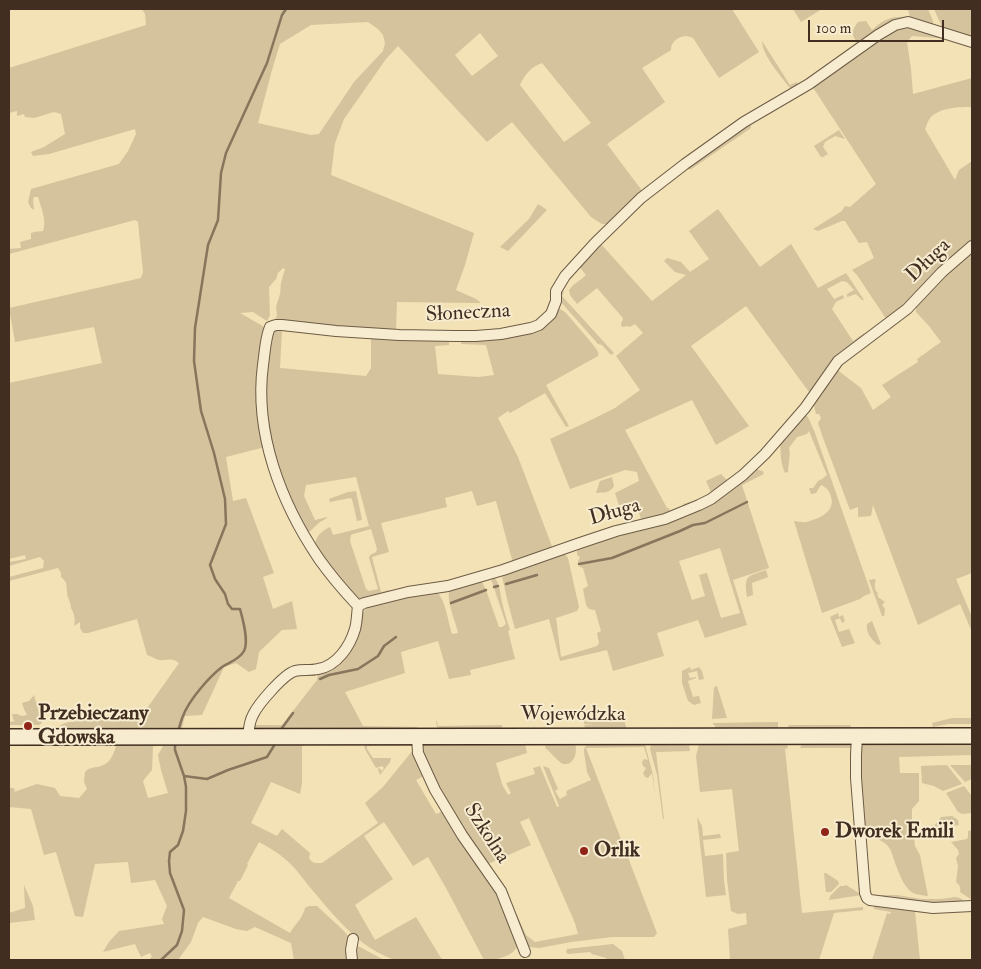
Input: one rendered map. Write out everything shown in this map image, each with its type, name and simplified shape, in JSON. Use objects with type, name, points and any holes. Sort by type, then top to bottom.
[{"type":"main road","name":"Wojewódzka","points":[[9,737],[972,736]]},
{"type":"street","name":"Słoneczna","points":[[358,606],[319,558],[303,532],[279,482],[265,437],[261,396],[270,327],[282,325],[399,335],[468,336],[501,334],[539,325],[551,314],[556,291],[565,276],[595,243],[641,198],[744,122],[809,84],[878,35],[896,25],[908,22],[972,42]]},
{"type":"street","name":"Długa","points":[[358,606],[408,592],[448,586],[503,570],[580,542],[665,519],[711,499],[743,475],[765,454],[805,408],[838,361],[906,309],[942,272],[972,246]]},
{"type":"street","points":[[248,737],[252,716],[282,679],[294,671],[318,669],[331,665],[344,651],[350,642],[355,628],[358,606]]},
{"type":"street","points":[[858,736],[856,778],[865,893],[867,898],[870,900],[933,908],[972,906]]},
{"type":"street","name":"Szkolna","points":[[417,737],[418,753],[428,776],[459,830],[501,891],[525,952]]},
{"type":"street","points":[[352,960],[353,939]]},
{"type":"shaded area","points":[[142,9],[732,9],[759,52],[719,78],[693,38],[685,36],[675,40],[671,50],[642,68],[665,102],[607,144],[643,192],[608,224],[602,224],[591,217],[512,122],[487,142],[398,46],[386,59],[344,119],[335,143],[331,175],[474,233],[456,290],[481,303],[397,302],[396,329],[401,330],[401,333],[274,323],[285,269],[283,268],[278,273],[276,279],[269,287],[270,315],[267,321],[253,312],[240,313],[266,328],[265,447],[226,457],[233,501],[246,498],[274,573],[263,577],[273,609],[292,601],[297,629],[282,630],[259,652],[256,669],[249,672],[236,663],[224,667],[202,715],[185,716],[181,731],[61,730],[59,729],[61,725],[83,720],[91,715],[143,714],[179,663],[172,660],[159,660],[147,655],[137,619],[88,633],[83,633],[80,628],[80,622],[74,626],[75,621],[66,584],[58,568],[9,581],[9,577],[43,568],[44,561],[40,557],[9,566],[9,562],[26,559],[25,555],[9,559],[9,383],[102,363],[94,327],[15,342],[9,308],[141,278],[143,272],[138,222],[135,220],[9,254],[9,249],[21,248],[20,242],[31,239],[31,233],[43,231],[44,218],[38,197],[34,197],[33,200],[34,210],[28,202],[31,189],[119,164],[136,134],[135,129],[49,154],[33,156],[31,152],[44,147],[65,134],[61,114],[54,112],[34,118],[25,117],[24,114],[17,116],[17,111],[9,113],[9,68],[146,25],[145,14]],"holes":[[[368,22],[383,35],[385,43],[383,51],[354,82],[319,134],[311,135],[258,123],[280,44],[311,25]],[[480,33],[498,56],[472,76],[455,55]],[[542,63],[591,123],[564,142],[520,85],[524,77]]]},
{"type":"shaded area","points":[[793,9],[822,9],[801,22]]},
{"type":"shaded area","points":[[908,9],[928,9],[933,24],[930,25],[915,20],[859,44],[854,38],[853,31],[858,22],[866,21],[872,30],[889,19],[910,17]]},
{"type":"shaded area","points":[[934,9],[972,9],[972,40],[941,28]]},
{"type":"shaded area","points":[[907,24],[943,35],[937,38],[912,36],[907,42],[913,94],[972,78],[972,107],[950,108],[934,114],[925,129],[955,180],[959,170],[972,161],[972,573],[956,579],[972,617],[972,632],[960,604],[918,625],[873,505],[871,516],[858,517],[858,507],[850,510],[822,435],[818,423],[821,418],[819,414],[816,414],[813,401],[836,369],[861,388],[873,410],[891,397],[882,385],[918,362],[917,359],[941,342],[916,312],[916,307],[906,304],[889,318],[885,317],[852,270],[874,258],[867,242],[859,243],[845,221],[818,231],[813,229],[842,211],[845,206],[850,207],[876,184],[812,86],[886,33]]},
{"type":"shaded area","points":[[762,41],[790,85],[797,82],[798,85],[791,89],[789,87],[768,59]]},
{"type":"shaded area","points":[[751,121],[754,123],[751,125],[751,128],[690,170],[688,167]]},
{"type":"shaded area","points":[[839,130],[845,139],[835,136],[825,142],[823,147],[828,154],[821,157],[814,146]]},
{"type":"shaded area","points":[[538,204],[547,210],[508,251],[500,247],[529,219]]},
{"type":"shaded area","points":[[718,209],[760,267],[791,244],[818,288],[846,273],[864,300],[856,294],[847,297],[847,294],[854,290],[847,282],[842,281],[827,289],[834,299],[843,295],[844,298],[836,302],[832,309],[853,341],[864,333],[866,337],[811,393],[746,306],[691,346],[749,426],[716,445],[692,400],[625,430],[667,508],[669,508],[670,514],[617,526],[641,519],[635,501],[619,505],[615,493],[639,481],[637,472],[625,470],[570,489],[550,439],[615,408],[640,390],[616,356],[643,333],[635,324],[630,327],[622,327],[622,317],[597,288],[577,304],[570,295],[569,290],[586,275],[578,265],[601,244],[652,301],[686,275],[675,272],[664,261],[667,258],[681,262],[690,272],[709,259],[689,231]]},
{"type":"shaded area","points":[[562,291],[564,292],[562,296],[614,353],[611,355],[602,345],[598,344],[560,301],[558,295]]},
{"type":"shaded area","points":[[557,308],[566,313],[597,349],[598,353],[598,356],[546,385],[569,426],[566,427],[545,393],[498,418],[518,457],[553,549],[513,563],[496,501],[477,506],[472,491],[445,498],[447,507],[381,523],[389,552],[372,557],[381,592],[389,590],[388,592],[357,602],[315,546],[316,539],[324,530],[330,527],[333,535],[369,526],[356,477],[306,485],[304,496],[315,520],[327,517],[308,533],[301,523],[279,471],[270,441],[265,380],[272,336],[276,330],[282,329],[280,368],[366,376],[371,368],[371,337],[449,340],[449,345],[435,346],[438,374],[478,377],[494,375],[486,345],[461,344],[462,339],[516,335]],"holes":[[[371,529],[377,549],[369,558],[378,589],[369,591],[366,589],[350,541],[351,535]]]},
{"type":"shaded area","points":[[805,415],[808,417],[815,433],[871,593],[822,613],[794,521],[811,521],[821,517],[831,507],[830,495],[825,487],[821,485],[816,493],[811,494],[809,488],[813,488],[818,481],[827,475],[809,431],[807,434],[797,437],[789,448],[788,472],[785,473],[781,455],[780,443]]},
{"type":"shaded area","points":[[755,468],[762,470],[764,474],[742,485],[769,568],[733,580],[747,625],[705,638],[698,620],[657,633],[664,656],[613,671],[607,650],[560,661],[549,619],[515,629],[502,576],[506,571],[564,553],[568,558],[579,607],[577,611],[556,618],[561,657],[597,646],[599,643],[597,633],[601,631],[595,610],[589,609],[586,605],[583,589],[588,586],[583,568],[580,567],[578,561],[580,557],[577,555],[577,548],[665,520]],"holes":[[[720,548],[740,613],[721,618],[707,573],[699,575],[705,596],[692,600],[679,561]]]},
{"type":"shaded area","points":[[721,474],[728,484],[686,508],[683,504],[700,499],[711,492],[706,481]]},
{"type":"shaded area","points":[[612,477],[614,486],[612,489],[596,493],[600,481]]},
{"type":"shaded area","points":[[356,491],[362,520],[357,521],[352,499],[330,502],[329,499]]},
{"type":"shaded area","points":[[766,570],[768,577],[752,583],[753,595],[747,597],[746,584],[748,578]]},
{"type":"shaded area","points":[[495,578],[499,586],[510,630],[508,631],[515,659],[470,670],[471,675],[449,679],[438,641],[401,652],[405,673],[345,692],[363,726],[417,727],[417,730],[253,730],[253,725],[282,725],[317,680],[318,672],[330,666],[360,616],[369,605],[376,602],[437,592],[445,606],[452,634],[458,633],[450,604],[450,588],[477,581],[482,582],[499,627],[502,627],[506,624],[491,579]]},
{"type":"shaded area","points":[[869,580],[876,580],[877,595],[885,602],[882,605],[885,609],[884,616],[882,616]]},
{"type":"shaded area","points":[[838,613],[839,617],[843,615],[845,621],[842,623],[840,618],[835,620],[839,632],[849,629],[855,643],[842,647],[830,617]]},
{"type":"shaded area","points":[[872,621],[881,644],[878,645],[871,638],[867,630],[867,624]]},
{"type":"shaded area","points":[[690,667],[691,670],[699,667],[704,679],[699,680],[697,671],[688,673],[690,678],[696,677],[688,681],[693,697],[699,696],[701,703],[694,705],[688,701],[682,683],[682,671]]},
{"type":"shaded area","points":[[717,686],[727,718],[712,719],[714,687]]},
{"type":"shaded area","points":[[34,695],[42,723],[39,725],[10,725],[10,722],[15,721],[12,714],[27,715],[22,703],[29,701]]},
{"type":"shaded area","points":[[583,711],[586,722],[625,722],[626,730],[586,730],[584,725],[594,724],[584,724]]},
{"type":"shaded area","points":[[952,718],[972,718],[972,724],[948,724],[933,727],[932,723]]},
{"type":"shaded area","points":[[436,721],[438,726],[502,725],[502,730],[438,730]]},
{"type":"shaded area","points":[[778,722],[778,729],[715,729],[715,725],[713,725],[713,723]]},
{"type":"shaded area","points":[[788,725],[851,725],[850,729],[789,729]]},
{"type":"shaded area","points":[[95,743],[303,744],[300,794],[271,782],[251,823],[277,836],[282,829],[310,853],[309,858],[315,863],[322,863],[378,823],[365,803],[383,787],[413,750],[424,776],[416,780],[436,814],[444,811],[498,891],[518,945],[508,955],[484,960],[428,857],[413,866],[384,822],[364,836],[393,879],[355,905],[375,940],[416,917],[444,960],[395,960],[369,947],[336,918],[288,862],[259,842],[240,881],[238,881],[229,898],[290,933],[301,918],[305,908],[317,906],[350,938],[349,960],[294,960],[291,943],[255,927],[247,931],[236,929],[203,917],[198,923],[191,942],[178,960],[151,960],[150,953],[141,957],[135,944],[103,952],[119,931],[164,924],[162,919],[167,906],[155,880],[131,883],[128,862],[95,864],[83,917],[75,916],[56,852],[44,855],[31,809],[9,807],[9,788],[13,788],[14,792],[37,784],[55,788],[60,796],[79,798],[87,789],[84,782],[85,772],[90,768],[107,763],[116,746],[95,746]],"holes":[[[153,746],[163,746],[158,755],[168,793],[148,798],[143,781],[152,770]]]},
{"type":"shaded area","points":[[421,743],[525,744],[527,753],[496,763],[502,784],[508,795],[511,793],[506,783],[535,774],[533,768],[540,766],[557,807],[559,806],[543,766],[549,768],[558,789],[555,791],[560,799],[567,795],[566,792],[568,790],[591,780],[587,772],[584,752],[587,744],[645,744],[653,775],[655,795],[652,773],[648,778],[643,773],[646,768],[642,762],[644,759],[648,760],[644,747],[586,748],[657,933],[654,937],[612,937],[539,948],[526,945],[515,917],[517,915],[526,935],[535,942],[578,934],[575,923],[529,818],[520,822],[531,845],[488,864],[465,832],[424,760]]},
{"type":"shaded area","points":[[972,743],[972,755],[899,757],[900,773],[919,773],[919,801],[912,809],[912,821],[908,828],[918,837],[914,837],[915,846],[920,855],[928,896],[913,893],[902,880],[888,846],[864,832],[859,749],[862,744]]},
{"type":"shaded area","points":[[366,744],[412,744],[413,746],[367,746],[373,758],[391,758],[380,775],[378,769],[382,771],[384,768],[382,766],[376,768],[366,751],[364,746]]},
{"type":"shaded area","points":[[546,744],[575,744],[574,758],[570,763],[563,764],[545,748]]},
{"type":"shaded area","points":[[651,744],[689,744],[690,751],[656,752],[664,819],[657,775],[650,749]]},
{"type":"shaded area","points":[[699,744],[787,744],[788,748],[785,749],[802,913],[863,907],[863,910],[834,913],[819,960],[730,960],[728,929],[747,924],[746,913],[738,914],[731,911],[727,880],[726,853],[739,851],[732,789],[700,792],[696,756]]},
{"type":"shaded area","points":[[802,744],[851,744],[851,748],[800,748]]},
{"type":"shaded area","points":[[947,765],[962,784],[943,791],[922,783],[921,766]]},
{"type":"shaded area","points":[[950,765],[972,765],[972,779],[965,782]]},
{"type":"shaded area","points":[[964,786],[972,796],[972,813],[962,814],[958,812],[946,793]]},
{"type":"shaded area","points":[[952,816],[958,820],[959,825],[931,827],[941,817]]},
{"type":"shaded area","points":[[697,817],[702,826],[703,836],[720,834],[721,838],[703,840],[705,856],[723,854],[726,895],[706,897]]},
{"type":"shaded area","points":[[972,830],[972,900],[960,892],[960,887],[956,882],[958,866],[956,858],[959,854],[951,842],[967,839],[968,831]]},
{"type":"shaded area","points":[[824,873],[838,881],[839,884],[831,892],[826,892]]},
{"type":"shaded area","points":[[24,885],[33,906],[35,920],[9,923],[9,913],[25,908]]},
{"type":"shaded area","points":[[846,885],[862,895],[829,900],[830,896],[840,886]]},
{"type":"shaded area","points":[[877,895],[897,895],[921,899],[955,897],[966,902],[925,904]]},
{"type":"shaded area","points":[[874,905],[889,908],[891,905],[972,908],[972,911],[915,912],[920,960],[872,960],[887,913],[890,914],[891,912],[874,909]]},
{"type":"shaded area","points":[[613,944],[622,951],[625,960],[607,960],[590,952],[568,954],[566,952],[567,949]]},
{"type":"shaded area","points":[[357,946],[384,960],[355,960],[355,947]]},
{"type":"waterway","points":[[178,731],[186,710],[200,689],[222,667],[239,657],[244,651],[246,642],[240,609],[232,609],[228,604],[210,565],[226,524],[225,499],[201,411],[194,361],[195,328],[208,245],[218,220],[221,173],[226,153],[267,63],[282,15],[286,9]]},
{"type":"waterway","points":[[579,564],[612,558],[693,525],[705,523],[747,502]]},
{"type":"waterway","points":[[506,584],[537,575]]},
{"type":"waterway","points":[[494,587],[498,586]]},
{"type":"waterway","points":[[451,603],[486,590]]},
{"type":"waterway","points":[[320,679],[329,675],[358,669],[378,656],[384,646],[396,637]]},
{"type":"waterway","points":[[282,728],[293,713]]},
{"type":"waterway","points":[[184,776],[207,779],[267,757],[275,744]]},
{"type":"waterway","points":[[161,960],[177,945],[182,931],[184,910],[170,873],[169,861],[170,852],[178,845],[183,831],[186,811],[186,787],[175,745]]},
{"type":"place","name":"Przebieczany Gdowska","points":[[28,726]]},
{"type":"place","name":"Dworek Emili","points":[[825,832]]},
{"type":"place","name":"Orlik","points":[[584,851]]}]
